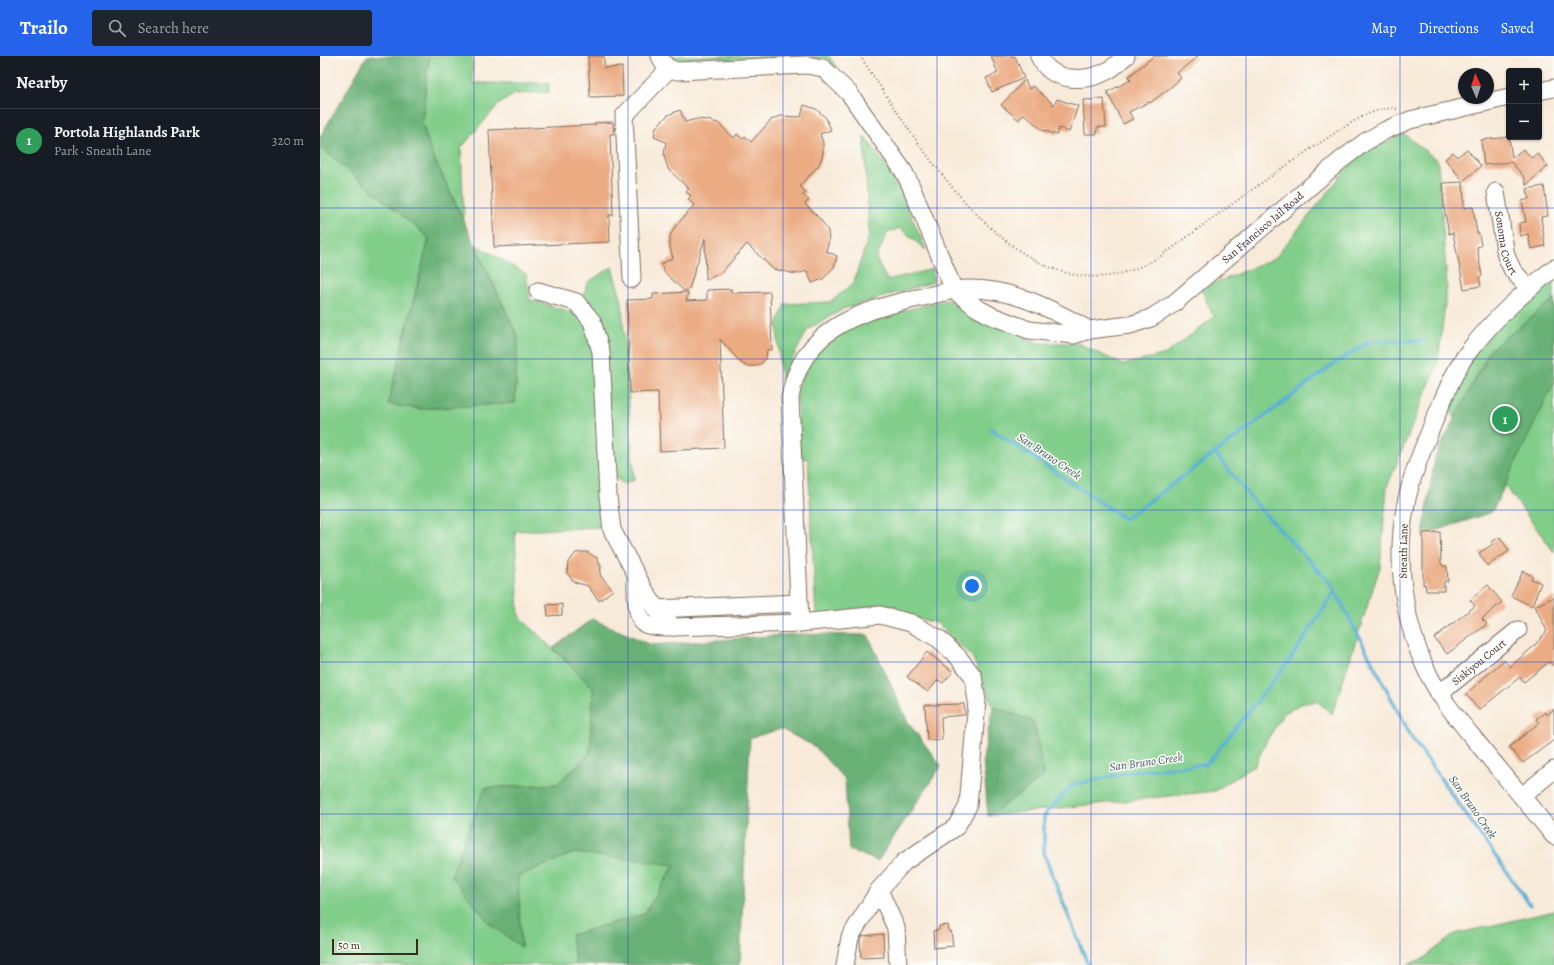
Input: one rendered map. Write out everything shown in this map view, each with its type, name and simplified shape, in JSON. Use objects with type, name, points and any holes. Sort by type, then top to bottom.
[{"type":"street","points":[[1039,56],[1043,65],[1059,76],[1085,79],[1110,70],[1126,56]]},
{"type":"street","points":[[632,279],[624,116],[664,62],[677,71],[807,65],[823,68],[849,93],[904,172],[954,290]]},
{"type":"street","points":[[1542,90],[1554,88]]},
{"type":"street","name":"San Francisco Jail Road","points":[[954,290],[977,308],[992,316],[1029,330],[1074,335],[1089,330],[1130,325],[1151,318],[1173,304],[1341,160],[1386,130],[1410,120],[1432,114],[1506,98]]},
{"type":"street","name":"Sonoma Court","points":[[1496,192],[1506,256],[1513,271],[1529,288]]},
{"type":"street","name":"Sneath Lane","points":[[1554,268],[1529,288],[1483,333],[1465,356],[1451,380],[1419,457],[1409,491],[1401,537],[1403,592],[1417,646],[1439,694],[1456,717],[1554,836]]},
{"type":"street","points":[[800,623],[790,398],[792,383],[799,367],[808,353],[821,338],[854,316],[873,309],[967,288],[997,290],[1052,309],[1089,330]]},
{"type":"street","points":[[538,291],[576,302],[592,321],[601,352],[608,496],[612,530],[656,609],[661,616],[674,627]]},
{"type":"street","points":[[636,575],[640,619],[644,624],[674,627],[800,623],[880,616],[911,623],[939,639],[958,657],[972,676],[977,701],[968,806],[956,827],[904,862],[878,890],[850,937],[845,965]]},
{"type":"street","points":[[656,609],[799,603]]},
{"type":"street","name":"Siskiyou Court","points":[[1439,694],[1518,630]]},
{"type":"street","points":[[1522,796],[1554,770]]},
{"type":"street","points":[[878,890],[896,928],[898,965]]},
{"type":"path","points":[[860,56],[938,171],[968,206],[1007,242],[1025,254],[1067,272],[1087,277],[1108,277],[1148,263],[1295,159],[1371,113],[1391,108],[1406,114],[1410,120]]},
{"type":"green space","points":[[367,56],[429,56],[422,123],[432,154],[518,337],[515,403],[419,409],[388,404],[429,238],[320,147],[320,137]]},
{"type":"green space","points":[[429,56],[472,56],[473,83],[549,83],[549,92],[515,94],[498,105],[461,148],[464,220],[432,154],[422,123]]},
{"type":"green space","points":[[666,56],[804,56],[672,63]]},
{"type":"green space","points":[[810,56],[829,56],[837,68]]},
{"type":"green space","points":[[1404,134],[1438,161],[1447,286],[1438,363],[1387,487],[1380,567],[1332,714],[1317,701],[1301,704],[1283,714],[1267,740],[1255,765],[1215,791],[988,816],[1044,777],[1034,722],[993,706],[973,658],[937,623],[884,611],[816,616],[808,459],[798,458],[797,388],[813,353],[849,324],[946,300],[964,305],[1038,343],[1078,343],[1123,365],[1166,354],[1214,317],[1201,289],[1275,258],[1357,156]]},
{"type":"green space","points":[[864,136],[893,174],[926,250],[900,228],[887,233],[876,259],[887,280],[933,269],[933,282],[843,309],[808,329],[781,380],[777,325],[785,304],[830,302],[853,284],[869,235]]},
{"type":"green space","points":[[320,147],[429,237],[388,404],[419,409],[515,403],[518,337],[475,244],[526,274],[530,300],[579,314],[592,335],[601,527],[515,531],[519,616],[593,688],[590,753],[557,784],[485,788],[521,947],[518,876],[574,853],[675,864],[644,914],[571,935],[576,965],[320,965]]},
{"type":"green space","points":[[612,267],[622,302],[634,480],[624,484],[613,476],[602,320],[583,299],[587,283]]},
{"type":"green space","points":[[1554,267],[1554,552],[1440,397],[1447,382]]},
{"type":"green space","points":[[1554,299],[1554,383],[1492,512],[1423,535],[1435,457],[1490,350]]},
{"type":"green space","points":[[592,619],[652,645],[797,634],[868,635],[908,722],[941,766],[878,861],[849,850],[845,780],[814,746],[781,729],[750,738],[740,965],[576,965],[571,935],[644,914],[675,865],[574,853],[518,876],[521,947],[491,925],[451,876],[485,788],[557,784],[590,753],[593,688],[553,648]]},
{"type":"green space","points":[[993,706],[1034,722],[1044,777],[988,816],[983,759]]},
{"type":"green space","points":[[1554,911],[1554,965],[1407,965],[1424,958],[1455,934]]},
{"type":"building","points":[[588,56],[604,56],[604,68],[622,67],[623,96],[590,97]]},
{"type":"building","points":[[991,56],[1015,56],[1024,78],[992,92],[986,78],[998,73]]},
{"type":"building","points":[[1154,56],[1198,56],[1177,73],[1181,78],[1150,103],[1149,102],[1129,112],[1133,119],[1123,124],[1107,92],[1131,80],[1128,77]]},
{"type":"building","points":[[1025,80],[1029,89],[1033,86],[1054,105],[1057,99],[1078,106],[1069,132],[1059,128],[1057,135],[1042,130],[1024,114],[1019,120],[1001,105]]},
{"type":"building","points":[[1104,99],[1106,127],[1097,127],[1097,134],[1085,134],[1083,100]]},
{"type":"building","points":[[804,105],[816,109],[826,118],[831,130],[820,134],[823,143],[823,154],[819,165],[800,186],[806,192],[803,195],[809,200],[805,204],[821,220],[828,231],[829,241],[826,251],[837,256],[834,267],[823,279],[812,283],[807,271],[796,274],[773,269],[747,244],[722,272],[706,280],[705,238],[689,289],[684,291],[665,273],[661,264],[673,258],[670,248],[670,236],[675,227],[694,205],[688,199],[691,196],[686,192],[689,189],[668,169],[664,155],[666,142],[654,137],[656,127],[668,115],[680,110],[685,122],[697,119],[718,123],[734,138],[737,134],[743,139],[745,136],[751,142],[771,120],[781,116],[801,117]]},
{"type":"building","points":[[613,122],[614,134],[610,134],[613,215],[609,215],[610,242],[494,247],[489,130],[595,125],[595,123]]},
{"type":"building","points":[[1506,137],[1506,140],[1509,140],[1512,158],[1523,149],[1532,158],[1537,153],[1548,166],[1526,185],[1525,178],[1511,162],[1484,165],[1481,140]]},
{"type":"building","points":[[1467,149],[1481,166],[1463,181],[1445,159],[1453,152],[1457,157]]},
{"type":"building","points":[[1463,182],[1464,208],[1473,207],[1477,233],[1479,233],[1481,246],[1477,247],[1482,276],[1479,277],[1481,286],[1464,289],[1453,233],[1449,234],[1444,207],[1443,183]]},
{"type":"building","points":[[1544,186],[1548,216],[1541,217],[1545,246],[1531,249],[1528,234],[1520,236],[1519,223],[1526,222],[1522,201],[1529,199],[1527,189]]},
{"type":"building","points":[[731,289],[731,293],[770,292],[772,350],[767,350],[766,358],[762,363],[756,366],[746,366],[740,362],[720,339],[724,448],[660,451],[658,392],[630,393],[627,300],[653,299],[653,294],[688,292],[686,301],[707,300],[707,290]]},
{"type":"building","points":[[1440,532],[1441,563],[1443,566],[1447,566],[1448,581],[1444,581],[1444,591],[1426,591],[1425,584],[1423,585],[1423,533]]},
{"type":"building","points":[[1500,537],[1509,551],[1487,566],[1479,553],[1493,544],[1491,542]]},
{"type":"building","points":[[587,552],[597,558],[601,567],[600,575],[613,590],[599,601],[588,586],[574,582],[567,573],[568,562],[576,553]]},
{"type":"building","points":[[1523,571],[1533,576],[1531,579],[1541,583],[1532,606],[1511,596]]},
{"type":"building","points":[[1488,585],[1502,602],[1482,619],[1487,624],[1447,654],[1434,638],[1475,606],[1470,600]]},
{"type":"building","points":[[1554,597],[1554,666],[1549,662],[1524,682],[1520,677],[1479,710],[1466,694],[1504,660],[1510,667],[1534,646],[1547,631],[1535,606]]},
{"type":"building","points":[[562,604],[562,615],[548,616],[547,605]]},
{"type":"building","points":[[927,652],[953,672],[943,683],[938,680],[928,692],[907,677]]},
{"type":"building","points":[[964,704],[965,715],[941,717],[942,740],[927,740],[925,705]]},
{"type":"building","points":[[1554,709],[1554,740],[1523,763],[1509,747],[1539,723],[1536,719],[1545,712],[1547,715]]},
{"type":"building","points":[[948,925],[949,931],[951,931],[953,946],[934,948],[933,931],[939,930],[939,926]]},
{"type":"building","points":[[883,934],[884,957],[861,958],[860,940],[862,936]]},
{"type":"waterway","name":"San Bruno Creek","points":[[991,429],[1125,519],[1331,366],[1370,341],[1424,341]]},
{"type":"waterway","name":"San Bruno Creek","points":[[1215,453],[1254,502],[1332,585],[1412,738],[1530,905]]},
{"type":"waterway","name":"San Bruno Creek","points":[[1088,965],[1044,854],[1044,816],[1072,785],[1135,771],[1207,764],[1290,660],[1335,591]]},
{"type":"place","name":"Portola Highlands Park","points":[[1505,419]]}]
